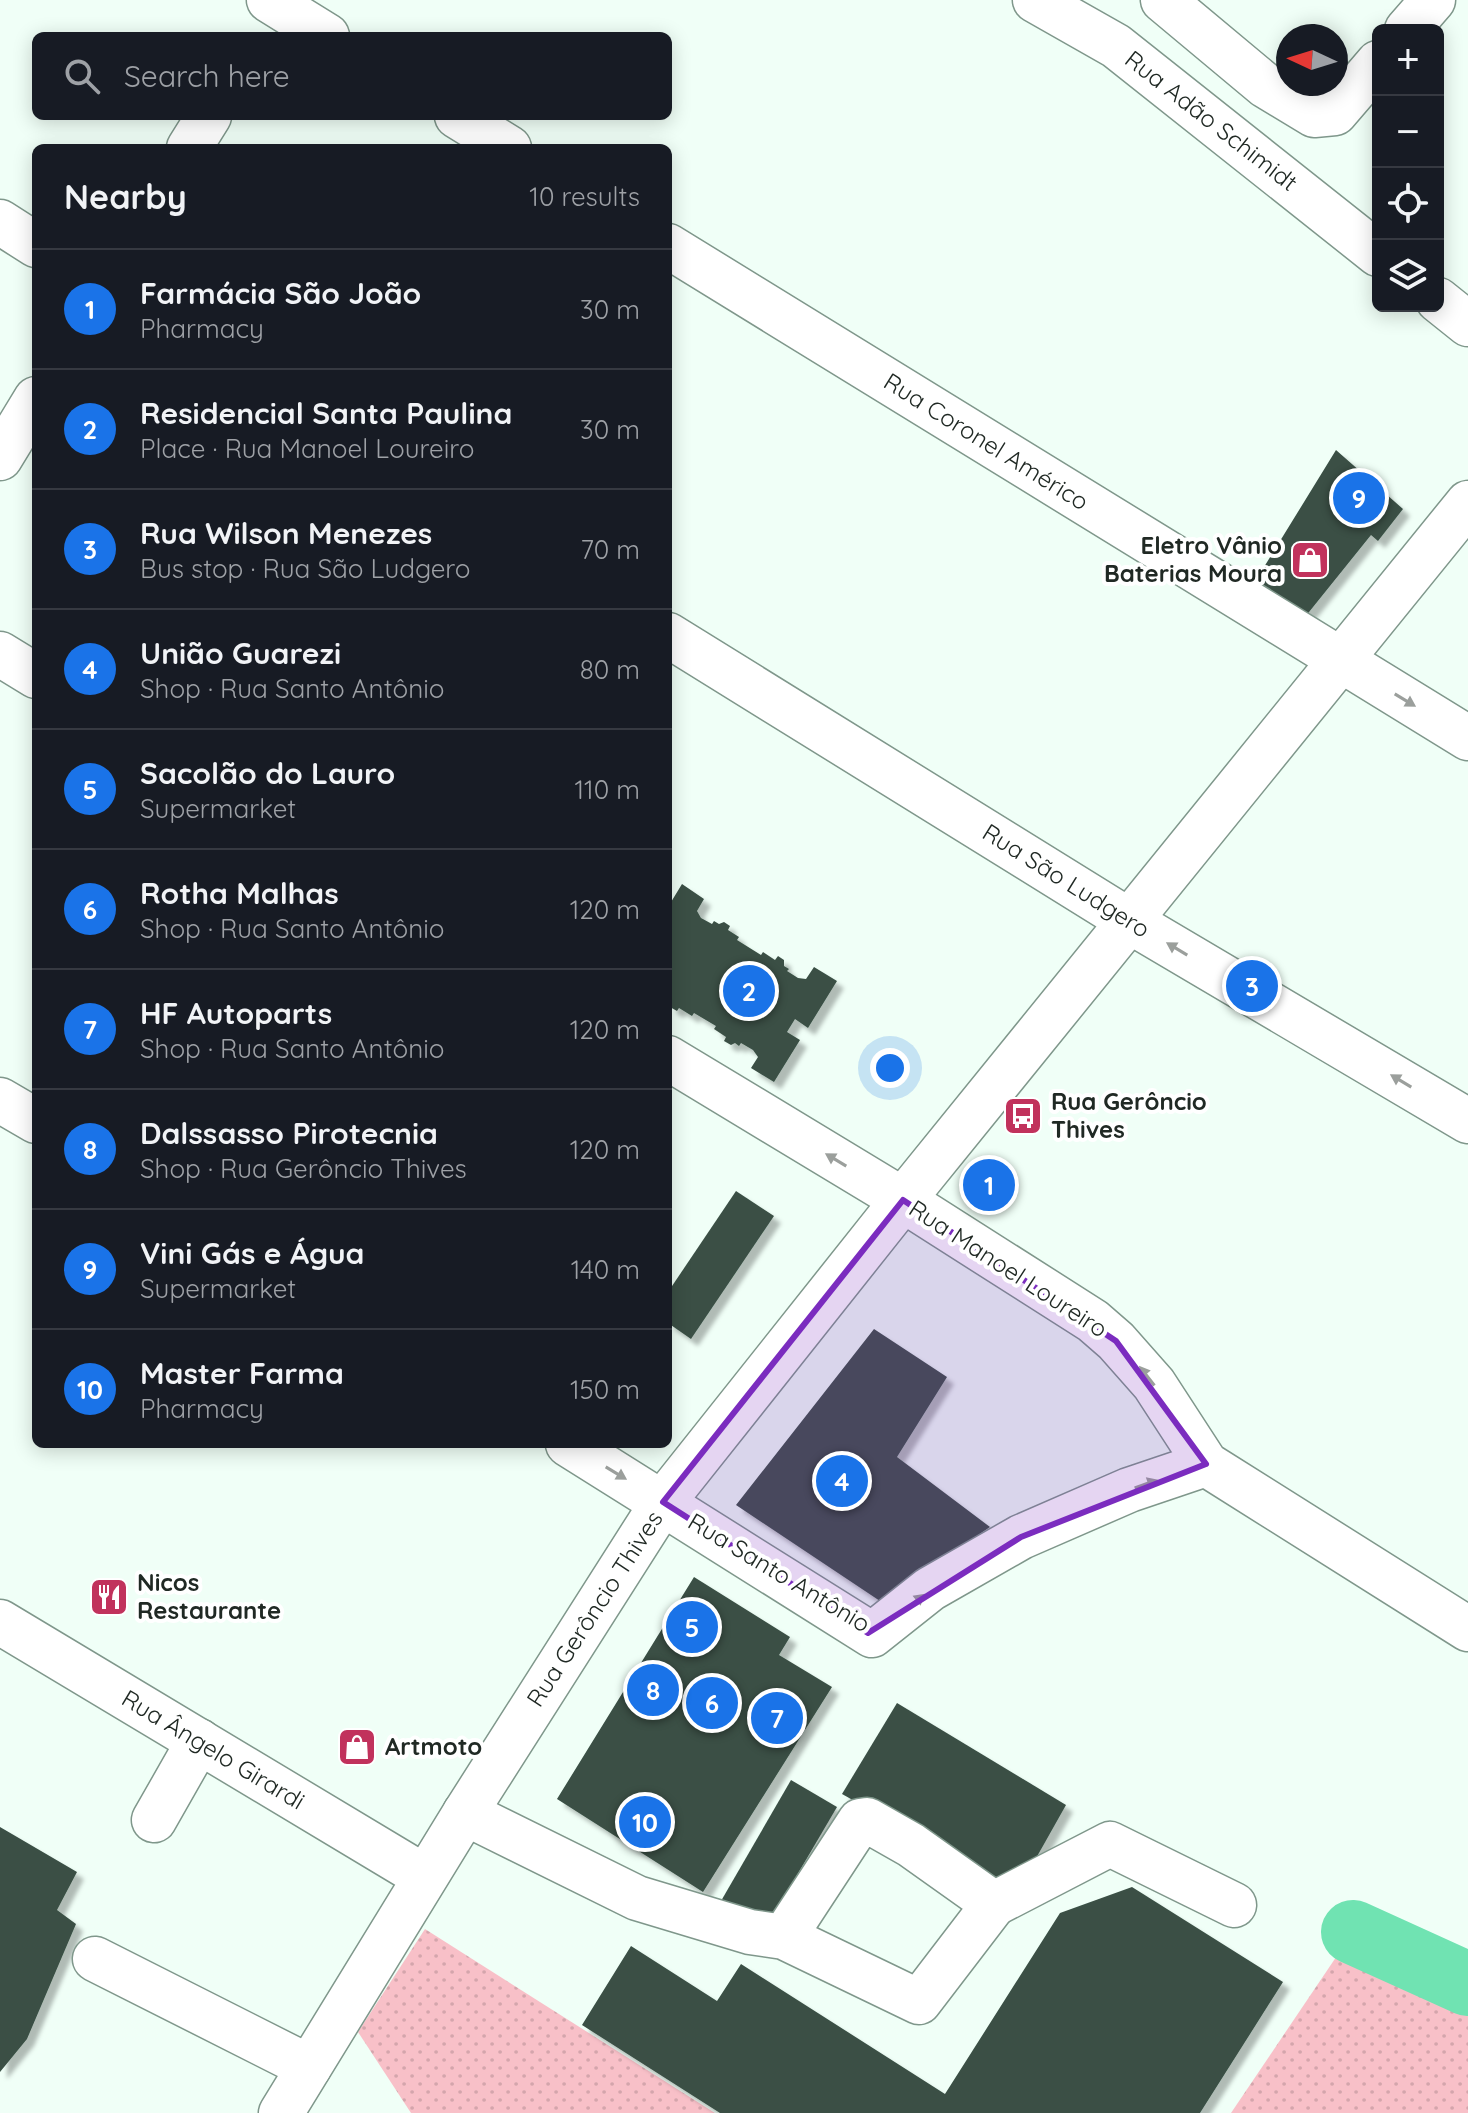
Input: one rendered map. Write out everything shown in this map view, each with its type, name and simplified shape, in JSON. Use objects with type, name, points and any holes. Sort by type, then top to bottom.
[{"type":"street","name":"Rua Adão Schimidt","points":[[1035,0],[1116,46],[1372,249]]},
{"type":"street","points":[[1116,46],[1147,0]]},
{"type":"street","points":[[1163,0],[1266,86],[1314,115],[1335,113],[1372,70]]},
{"type":"street","points":[[1412,24],[1433,0]]},
{"type":"street","points":[[271,10],[318,32]]},
{"type":"street","points":[[192,144],[206,120]]},
{"type":"street","points":[[464,120],[502,144]]},
{"type":"street","points":[[0,222],[32,242]]},
{"type":"street","name":"Rua Coronel Américo","points":[[672,248],[1468,738]]},
{"type":"street","points":[[1444,305],[1468,324]]},
{"type":"street","points":[[0,458],[32,406]]},
{"type":"street","name":"Rua Gerôncio Thives","points":[[281,2113],[465,1813],[663,1502],[903,1200],[1468,503]]},
{"type":"street","name":"Rua São Ludgero","points":[[672,637],[1131,922],[1468,1121]]},
{"type":"street","points":[[0,654],[32,674]]},
{"type":"street","name":"Rua Manoel Loureiro","points":[[672,1060],[903,1200],[1093,1321],[1116,1341],[1154,1384],[1206,1464],[1468,1629]]},
{"type":"street","points":[[0,1100],[32,1119]]},
{"type":"street","name":"Rua Santo Antônio","points":[[575,1448],[872,1635],[930,1589],[1021,1537],[1129,1490],[1206,1464]]},
{"type":"street","name":"Rua Ângelo Girardi","points":[[0,1622],[425,1877]]},
{"type":"street","points":[[154,1820],[199,1741]]},
{"type":"street","points":[[465,1813],[637,1898],[750,1932],[784,1937],[919,2002],[994,1904],[1110,1844],[1234,1905]]},
{"type":"street","points":[[784,1937],[860,1821],[867,1820],[911,1845],[994,1904]]},
{"type":"street","points":[[95,1959],[309,2067]]},
{"type":"highlighted area","points":[[903,1200],[1116,1341],[1206,1464],[1021,1537],[868,1633],[663,1502]]},
{"type":"shaded area","points":[[425,1929],[715,2113],[411,2113],[358,2032]]},
{"type":"shaded area","points":[[1353,1932],[1468,1984],[1468,2113],[1231,2113]]},
{"type":"building","name":"Eletro Vânio Baterias Moura","points":[[1336,450],[1403,509],[1378,541],[1371,535],[1305,617],[1253,585]]},
{"type":"building","points":[[682,884],[704,899],[697,911],[701,918],[712,924],[714,921],[719,924],[724,922],[730,926],[728,930],[739,937],[737,940],[761,955],[763,952],[775,960],[778,956],[784,960],[784,966],[789,969],[787,971],[798,978],[806,979],[814,967],[837,981],[808,1028],[795,1019],[787,1032],[800,1040],[774,1082],[751,1068],[758,1057],[753,1050],[741,1043],[739,1046],[724,1041],[726,1037],[714,1029],[716,1026],[694,1013],[692,1016],[679,1008],[677,1011],[672,1008],[672,900]]},
{"type":"building","points":[[736,1191],[774,1216],[691,1339],[672,1326],[672,1286]]},
{"type":"building","points":[[874,1329],[947,1377],[897,1457],[990,1527],[880,1601],[736,1505]]},
{"type":"building","points":[[694,1577],[790,1637],[779,1655],[832,1687],[703,1892],[557,1799]]},
{"type":"building","points":[[897,1703],[1066,1805],[1017,1892],[842,1794]]},
{"type":"building","points":[[791,1780],[837,1807],[766,1928],[721,1901]]},
{"type":"building","points":[[0,1827],[77,1872],[57,1910],[76,1924],[27,2039],[0,2072]]},
{"type":"building","points":[[1132,1887],[1283,1982],[1200,2113],[720,2113],[582,2025],[631,1946],[717,2001],[741,1964],[945,2094],[1060,1913]]},
{"type":"waterway","points":[[1353,1932],[1468,1984]]},
{"type":"place","name":"Vini Gás e Água","points":[[1359,498]]},
{"type":"place","name":"Eletro Vânio Baterias Moura","points":[[1310,560]]},
{"type":"place","name":"Rua Wilson Menezes","points":[[1252,986]]},
{"type":"place","name":"Residencial Santa Paulina","points":[[749,991]]},
{"type":"place","name":"Rua Gerôncio Thives","points":[[1023,1116]]},
{"type":"place","name":"Farmácia São João","points":[[989,1185]]},
{"type":"place","name":"União Guarezi","points":[[842,1481]]},
{"type":"place","name":"Nicos Restaurante","points":[[109,1597]]},
{"type":"place","name":"Sacolão do Lauro","points":[[692,1627]]},
{"type":"place","name":"Dalssasso Pirotecnia","points":[[653,1690]]},
{"type":"place","name":"Rotha Malhas","points":[[712,1703]]},
{"type":"place","name":"HF Autoparts","points":[[777,1718]]},
{"type":"place","name":"Artmoto","points":[[357,1747]]},
{"type":"place","name":"Master Farma","points":[[645,1822]]}]
